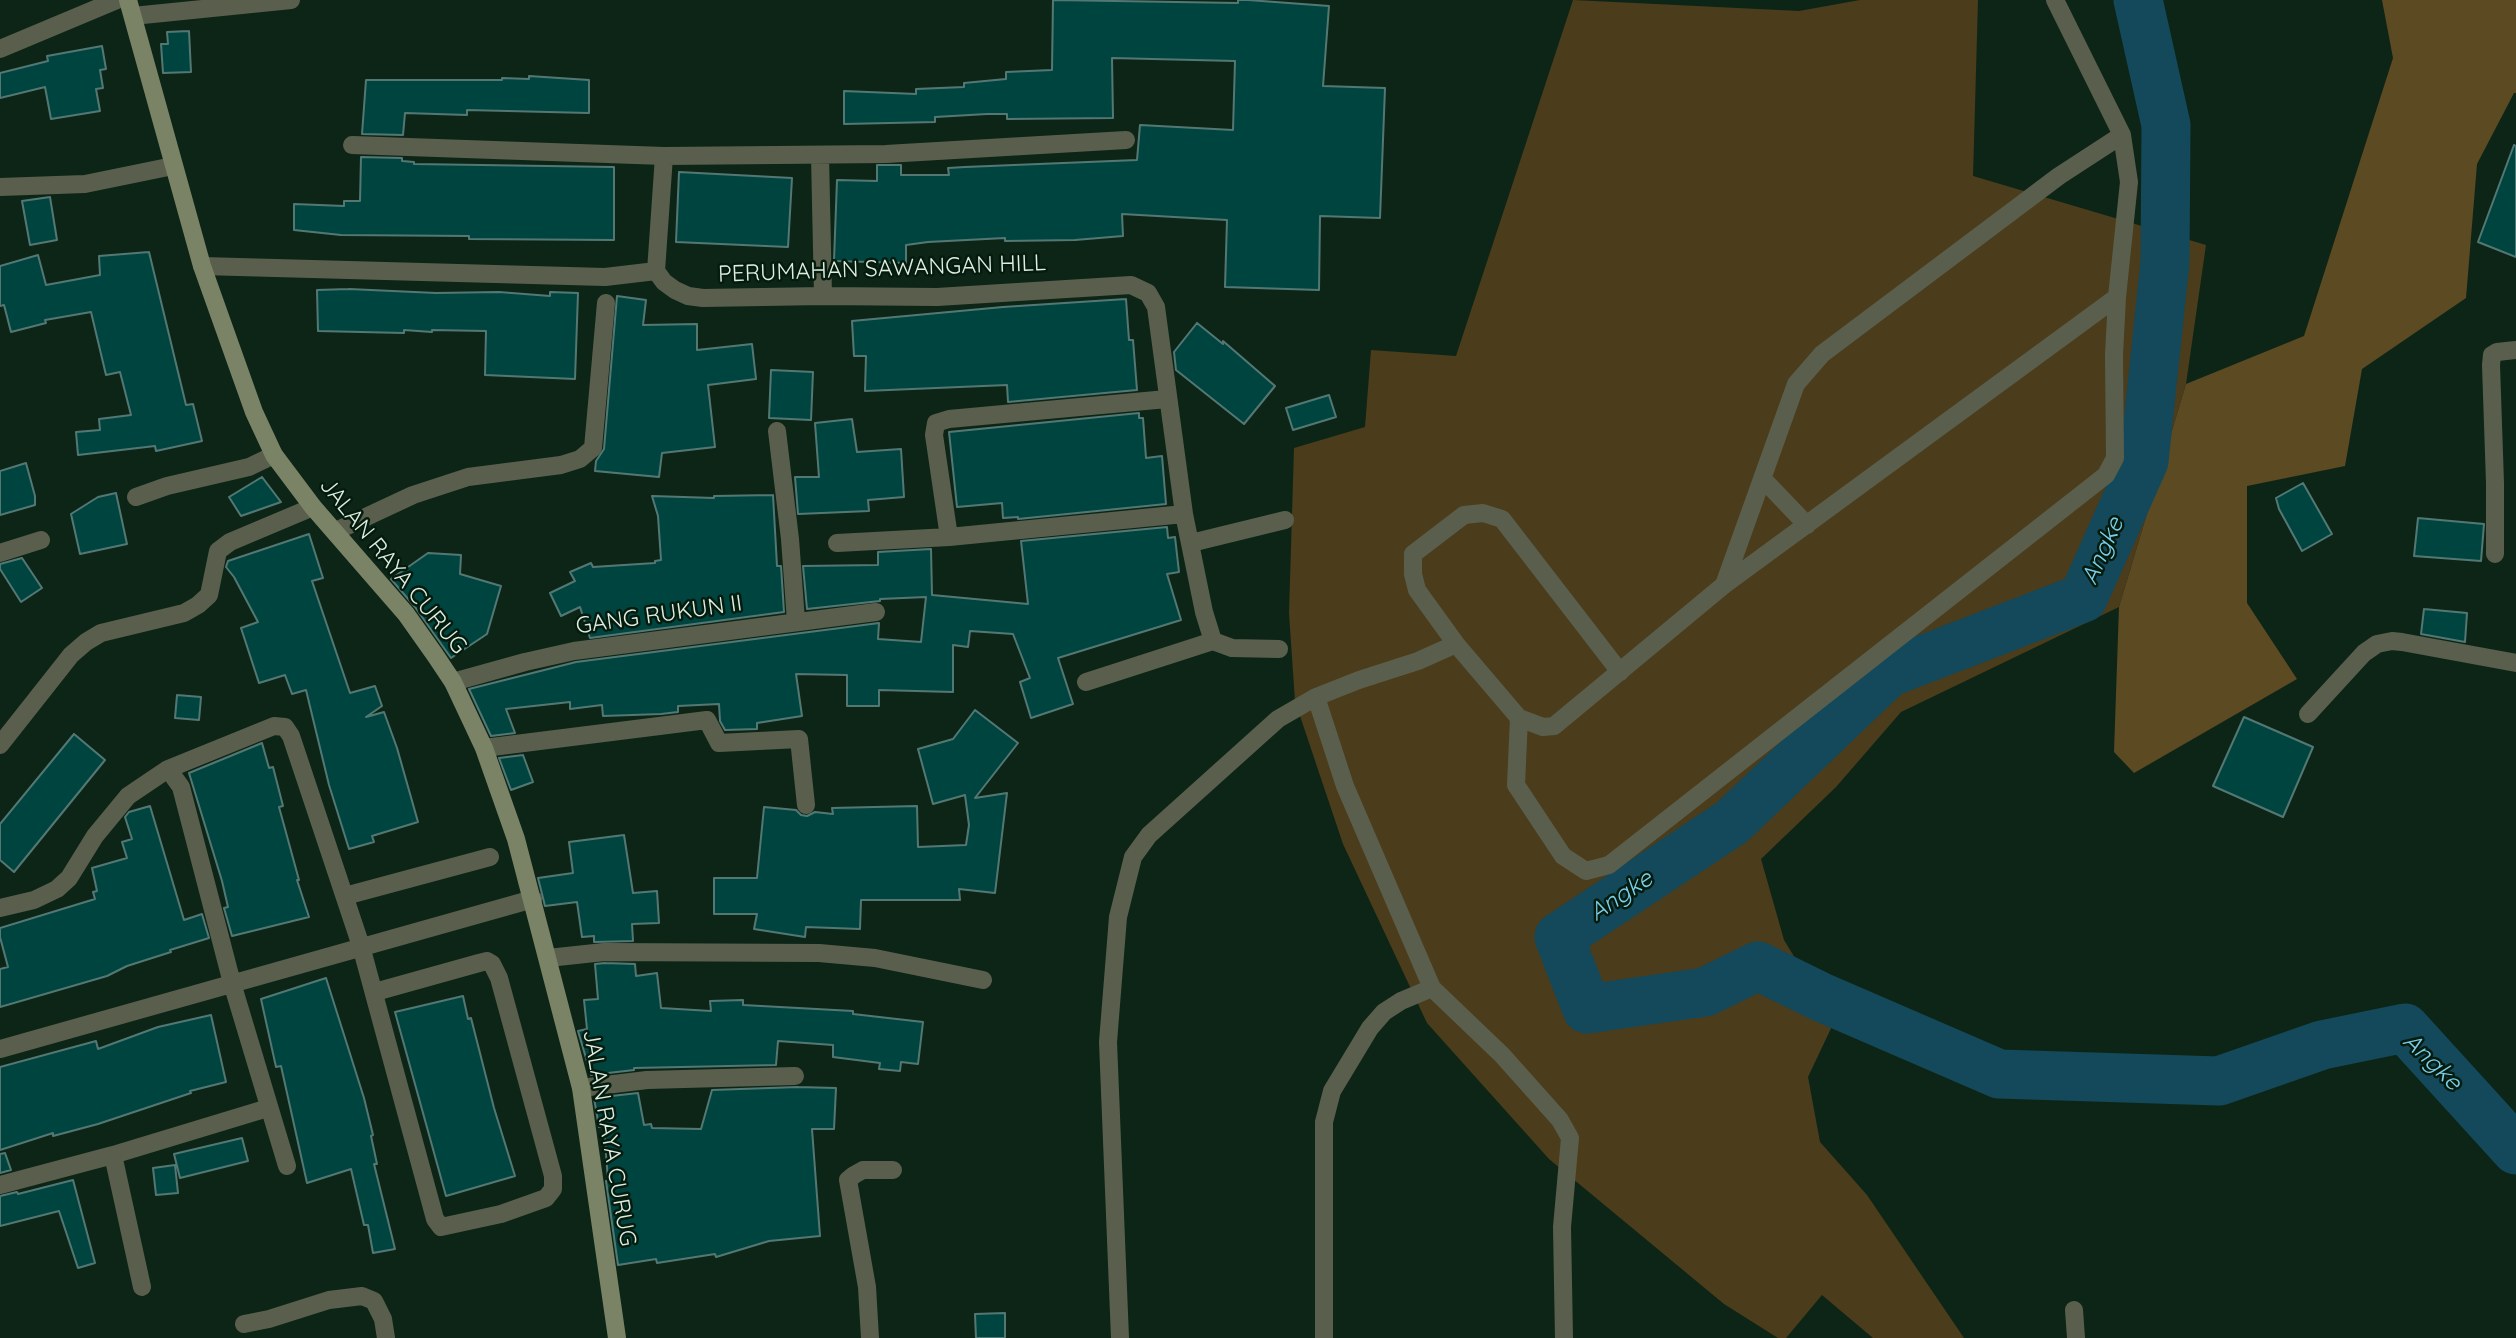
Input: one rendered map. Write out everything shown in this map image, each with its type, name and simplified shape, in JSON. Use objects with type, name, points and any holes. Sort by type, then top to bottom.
[{"type":"main road","name":"JALAN RAYA CURUG","points":[[130,8],[202,266],[254,412],[274,455],[313,507],[406,614],[453,682],[484,748],[516,839],[581,1088],[618,1338]]},
{"type":"street","points":[[0,49],[117,0]]},
{"type":"street","points":[[130,8],[291,0]]},
{"type":"street","points":[[1519,718],[1516,785],[1563,856],[1587,871],[1609,865],[2106,475],[2115,458],[2114,355],[2129,182],[2122,135],[2055,0]]},
{"type":"street","points":[[1724,585],[1796,384],[1822,354],[2059,176],[2122,135]]},
{"type":"street","points":[[352,145],[664,156],[820,155],[1126,141]]},
{"type":"street","points":[[820,155],[822,296]]},
{"type":"street","points":[[202,266],[605,277],[656,271],[664,156]]},
{"type":"street","points":[[0,187],[85,184],[173,166]]},
{"type":"street","name":"PERUMAHAN SAWANGAN HILL","points":[[656,271],[664,282],[675,290],[696,297],[937,297],[1131,285],[1148,293],[1156,307],[1184,514],[1213,641]]},
{"type":"street","points":[[1620,672],[1502,519],[1483,513],[1464,515],[1413,554],[1413,574],[1417,590],[1456,644],[1519,718],[1543,727],[1553,726],[1620,672],[1724,585],[2117,297]]},
{"type":"street","points":[[335,531],[413,495],[468,477],[561,466],[580,459],[593,448],[606,303]]},
{"type":"street","points":[[2495,554],[2492,355],[2516,350]]},
{"type":"street","points":[[949,537],[934,435],[936,423],[949,419],[1167,399]]},
{"type":"street","points":[[778,431],[796,621]]},
{"type":"street","points":[[136,497],[167,486],[249,467],[274,455]]},
{"type":"street","points":[[1762,478],[1807,525]]},
{"type":"street","points":[[0,745],[71,655],[86,642],[101,633],[184,613],[198,605],[209,595],[218,551],[230,542],[313,507]]},
{"type":"street","points":[[837,543],[949,537],[1184,514]]},
{"type":"street","points":[[1191,542],[1285,520]]},
{"type":"street","points":[[0,553],[41,540]]},
{"type":"street","name":"GANG RUKUN II","points":[[453,682],[574,651],[876,611]]},
{"type":"street","points":[[1086,682],[1213,641],[1233,648],[1279,649]]},
{"type":"street","points":[[2308,714],[2364,653],[2376,644],[2402,642],[2516,663]]},
{"type":"street","points":[[1120,1338],[1108,1042],[1118,917],[1133,857],[1149,835],[1278,719],[1316,697],[1418,661],[1456,644]]},
{"type":"street","points":[[1316,697],[1345,786],[1432,988],[1502,1055],[1560,1121],[1570,1138],[1562,1227],[1564,1338]]},
{"type":"street","points":[[484,748],[707,720],[719,743],[799,739],[806,805]]},
{"type":"street","points":[[0,908],[34,900],[57,889],[69,878],[95,836],[128,796],[168,769],[274,726],[285,727],[291,736],[361,946],[430,1206],[441,1227],[501,1214],[546,1198],[553,1189],[553,1176],[499,978],[492,964],[487,961],[375,992]]},
{"type":"street","points":[[168,769],[181,787],[232,982],[287,1166]]},
{"type":"street","points":[[345,896],[490,857]]},
{"type":"street","points":[[0,1049],[533,899]]},
{"type":"street","points":[[548,958],[604,952],[819,953],[875,958],[983,980]]},
{"type":"street","points":[[1324,1338],[1324,1122],[1332,1091],[1370,1028],[1384,1012],[1401,1000],[1432,988]]},
{"type":"street","points":[[581,1088],[647,1080],[795,1076]]},
{"type":"street","points":[[0,1185],[113,1155],[268,1108]]},
{"type":"street","points":[[113,1155],[142,1287]]},
{"type":"street","points":[[870,1338],[867,1287],[848,1180],[863,1170],[893,1170]]},
{"type":"street","points":[[244,1324],[329,1300],[362,1296],[374,1301],[383,1319],[386,1338]]},
{"type":"street","points":[[2074,1310],[2076,1338]]},
{"type":"shaded area","points":[[1573,0],[1799,11],[1860,0],[1978,0],[1973,176],[2206,245],[2186,384],[2119,607],[1901,712],[1836,787],[1761,859],[1784,940],[1834,1022],[1808,1077],[1820,1142],[1867,1195],[1964,1338],[1873,1338],[1822,1295],[1786,1338],[1778,1338],[1724,1304],[1549,1159],[1427,1023],[1343,844],[1295,701],[1289,613],[1294,448],[1365,427],[1371,350],[1456,356]]},
{"type":"shaded area","points":[[2382,0],[2516,0],[2516,93],[2477,164],[2466,298],[2362,369],[2345,466],[2247,486],[2247,603],[2297,679],[2134,773],[2114,752],[2119,607],[2186,384],[2304,336],[2393,58]]},
{"type":"building","points":[[1053,0],[1238,3],[1238,0],[1248,0],[1329,6],[1323,86],[1385,88],[1380,218],[1320,216],[1319,290],[1225,287],[1227,220],[1122,214],[1123,236],[1075,240],[1005,241],[1005,238],[928,242],[906,245],[906,263],[834,261],[837,180],[877,181],[877,165],[901,165],[901,175],[949,175],[948,168],[1137,160],[1140,125],[1233,130],[1235,61],[1112,58],[1113,118],[1007,119],[1007,114],[987,114],[935,117],[935,122],[844,124],[844,91],[916,94],[916,89],[964,87],[964,83],[1006,79],[1006,72],[1052,70]]},
{"type":"building","points":[[189,31],[191,72],[163,73],[161,44],[168,44],[167,32]]},
{"type":"building","points":[[102,46],[106,69],[100,70],[103,88],[96,89],[100,111],[51,119],[45,87],[0,98],[0,73],[48,61],[47,56]]},
{"type":"building","points":[[529,76],[589,80],[589,113],[467,110],[467,115],[405,113],[403,135],[362,134],[366,80],[502,80],[529,79]]},
{"type":"building","points":[[2514,145],[2516,146],[2516,257],[2478,242]]},
{"type":"building","points":[[361,157],[402,158],[402,161],[414,164],[614,167],[614,240],[341,235],[294,230],[294,204],[344,206],[344,201],[360,201]]},
{"type":"building","points":[[679,172],[792,178],[788,247],[676,242]]},
{"type":"building","points":[[50,197],[57,240],[30,245],[22,201]]},
{"type":"building","points":[[149,252],[186,405],[193,404],[202,441],[156,451],[155,446],[78,455],[76,432],[100,430],[99,419],[131,415],[120,372],[106,375],[91,312],[45,320],[46,323],[11,332],[4,305],[0,306],[0,266],[38,255],[46,285],[100,275],[99,256]]},
{"type":"building","points":[[317,290],[436,293],[499,292],[550,296],[550,292],[578,293],[575,379],[485,375],[486,331],[318,331]]},
{"type":"building","points":[[617,296],[646,300],[643,325],[697,324],[697,350],[752,344],[756,379],[708,385],[715,447],[662,453],[659,477],[595,471],[596,461],[604,449]]},
{"type":"building","points":[[1126,299],[1137,390],[1008,402],[1007,385],[865,391],[866,356],[854,356],[852,321]]},
{"type":"building","points":[[1197,323],[1223,344],[1223,341],[1275,386],[1244,424],[1176,370],[1174,352]]},
{"type":"building","points":[[771,370],[813,372],[811,420],[769,418]]},
{"type":"building","points":[[1329,395],[1336,417],[1293,430],[1286,408]]},
{"type":"building","points":[[1139,413],[1139,418],[1143,418],[1146,458],[1162,456],[1166,504],[1018,519],[1003,518],[1002,503],[957,507],[949,432]]},
{"type":"building","points":[[852,419],[857,452],[901,449],[904,497],[868,500],[869,511],[798,514],[795,477],[819,477],[815,423]]},
{"type":"building","points":[[26,463],[35,505],[0,515],[0,471]]},
{"type":"building","points":[[262,477],[281,502],[241,516],[229,497]]},
{"type":"building","points":[[2303,483],[2332,534],[2302,551],[2279,509],[2276,498]]},
{"type":"building","points":[[116,493],[127,544],[80,554],[71,514],[98,497]]},
{"type":"building","points":[[773,495],[777,566],[781,566],[784,612],[590,638],[580,607],[561,616],[550,593],[575,581],[570,572],[591,563],[593,567],[655,563],[661,560],[658,516],[652,496],[714,498]]},
{"type":"building","points":[[2418,518],[2484,524],[2481,561],[2414,556]]},
{"type":"building","points":[[1167,527],[1168,538],[1175,537],[1179,572],[1167,574],[1181,620],[1058,658],[1073,704],[1031,718],[1020,682],[1030,678],[1013,634],[970,631],[968,647],[953,645],[953,692],[879,690],[879,706],[847,706],[847,675],[796,674],[802,716],[757,723],[757,729],[725,730],[720,721],[719,704],[678,706],[678,712],[661,714],[603,716],[602,705],[570,709],[570,702],[506,709],[515,733],[491,736],[469,689],[576,662],[879,623],[878,639],[921,642],[926,597],[880,599],[807,609],[803,566],[878,565],[878,552],[931,549],[932,595],[1028,604],[1021,541]]},
{"type":"building","points":[[309,534],[323,578],[312,581],[350,693],[375,686],[382,706],[366,717],[384,712],[418,822],[372,836],[374,842],[349,849],[329,785],[306,690],[292,694],[285,675],[259,683],[241,628],[258,622],[226,567],[228,561]]},
{"type":"building","points":[[428,553],[461,555],[460,574],[501,586],[487,634],[451,658],[415,607],[391,579]]},
{"type":"building","points":[[22,558],[42,588],[21,602],[0,569],[0,564]]},
{"type":"building","points":[[2424,609],[2467,613],[2465,642],[2421,634]]},
{"type":"building","points":[[177,695],[201,697],[199,720],[175,718]]},
{"type":"building","points":[[975,710],[1018,743],[975,798],[1007,793],[995,893],[959,889],[960,900],[861,900],[860,929],[806,927],[805,937],[754,929],[757,914],[714,914],[714,878],[757,878],[764,807],[796,810],[807,816],[815,812],[833,814],[832,808],[917,806],[918,847],[966,845],[969,825],[965,795],[933,804],[918,749],[953,739]]},
{"type":"building","points":[[2244,717],[2313,747],[2283,817],[2213,786]]},
{"type":"building","points":[[74,734],[105,760],[14,872],[0,860],[0,824]]},
{"type":"building","points":[[262,743],[269,768],[273,767],[283,806],[279,807],[309,917],[232,936],[224,908],[228,907],[222,881],[189,773]]},
{"type":"building","points":[[523,755],[533,782],[511,790],[499,758]]},
{"type":"building","points":[[150,806],[184,920],[202,914],[209,938],[127,966],[107,976],[0,1007],[0,969],[8,967],[0,928],[95,899],[93,892],[97,891],[92,868],[127,858],[122,842],[132,839],[125,817],[129,812]]},
{"type":"building","points":[[624,835],[633,893],[657,891],[659,923],[632,924],[633,941],[594,942],[594,936],[582,937],[577,902],[545,906],[538,878],[573,873],[569,842]]},
{"type":"building","points":[[595,964],[635,964],[636,976],[657,973],[661,1008],[711,1011],[710,1001],[743,1000],[743,1005],[853,1011],[853,1014],[923,1022],[918,1064],[901,1062],[900,1071],[879,1069],[880,1063],[833,1057],[833,1045],[778,1041],[776,1065],[634,1068],[591,1075],[578,1031],[587,1029],[584,1000],[598,999]]},
{"type":"building","points":[[326,978],[364,1098],[373,1135],[371,1136],[377,1164],[374,1164],[395,1249],[373,1253],[368,1225],[364,1225],[351,1169],[307,1183],[281,1066],[276,1067],[261,999]]},
{"type":"building","points":[[463,996],[515,1176],[446,1196],[395,1012]]},
{"type":"building","points":[[211,1015],[226,1082],[190,1091],[191,1093],[98,1124],[53,1136],[53,1133],[0,1150],[0,1067],[96,1041],[98,1049],[158,1027]]},
{"type":"building","points":[[836,1088],[834,1129],[812,1129],[820,1236],[769,1241],[716,1257],[715,1254],[657,1263],[656,1259],[618,1265],[606,1181],[604,1126],[599,1127],[594,1098],[638,1093],[644,1125],[651,1124],[652,1128],[701,1129],[712,1090]]},
{"type":"building","points":[[242,1138],[248,1161],[180,1178],[174,1154]]},
{"type":"building","points":[[5,1153],[11,1170],[0,1173],[0,1154]]},
{"type":"building","points":[[175,1165],[178,1193],[156,1195],[153,1168]]},
{"type":"building","points":[[73,1180],[95,1263],[78,1268],[59,1211],[0,1226],[0,1196]]},
{"type":"building","points":[[1005,1313],[1005,1338],[976,1338],[975,1314]]},
{"type":"waterway","name":"Angke","points":[[2138,0],[2166,125],[2165,262],[2144,461],[2083,598],[1888,673],[1732,822],[1559,937],[1587,1009],[1705,992],[1758,966],[1821,997],[1999,1074],[2219,1081],[2322,1045],[2405,1028],[2516,1150]]}]
